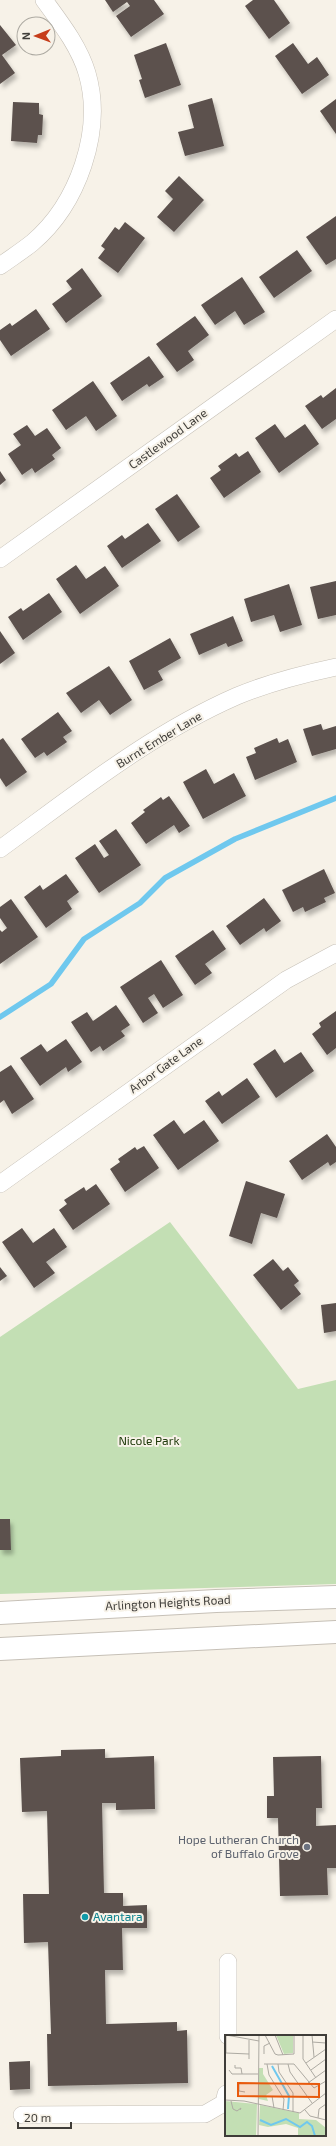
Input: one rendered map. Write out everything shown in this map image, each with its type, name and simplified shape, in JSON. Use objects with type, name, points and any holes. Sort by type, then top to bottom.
[{"type":"main road","name":"Arlington Heights Road","points":[[0,1613],[216,1601],[336,1597]]},
{"type":"main road","points":[[0,1649],[336,1632]]},
{"type":"street","points":[[0,266],[33,242],[59,212],[78,179],[90,144],[92,105],[87,72],[70,36],[44,0]]},
{"type":"street","name":"Castlewood Lane","points":[[0,559],[336,319]]},
{"type":"street","name":"Burnt Ember Lane","points":[[0,849],[136,751],[188,721],[238,696],[303,674],[336,666]]},
{"type":"street","name":"Arbor Gate Lane","points":[[0,1184],[286,980],[336,953]]},
{"type":"street","points":[[228,1962],[228,2035]]},
{"type":"street","points":[[22,2115],[205,2114],[224,2103],[225,2098]]},
{"type":"green space","name":"Nicole Park","points":[[170,1222],[298,1389],[336,1380],[336,1584],[0,1594],[0,1337]]},
{"type":"building","points":[[105,0],[154,0],[164,14],[131,37],[116,16],[130,6],[127,2],[113,12]]},
{"type":"building","points":[[253,0],[274,0],[290,23],[269,39],[245,6]]},
{"type":"building","points":[[0,25],[16,45],[2,55],[15,73],[0,84]]},
{"type":"building","points":[[166,43],[181,85],[145,98],[139,80],[142,79],[134,55]]},
{"type":"building","points":[[293,43],[308,64],[317,57],[329,75],[302,94],[275,56]]},
{"type":"building","points":[[212,98],[224,146],[185,156],[178,132],[194,128],[188,105]]},
{"type":"building","points":[[336,99],[336,134],[320,111]]},
{"type":"building","points":[[13,102],[39,103],[39,114],[43,115],[42,135],[38,135],[37,143],[11,141]]},
{"type":"building","points":[[179,176],[204,200],[174,232],[157,217],[173,199],[165,191]]},
{"type":"building","points":[[336,216],[336,259],[326,265],[306,237]]},
{"type":"building","points":[[125,222],[145,238],[118,273],[98,258],[105,249],[101,246],[115,227],[119,230]]},
{"type":"building","points":[[297,250],[312,271],[274,298],[259,277]]},
{"type":"building","points":[[82,268],[102,296],[66,323],[52,304],[72,289],[66,281]]},
{"type":"building","points":[[242,277],[265,312],[244,325],[235,311],[215,325],[201,305]]},
{"type":"building","points":[[36,309],[50,329],[11,356],[0,340],[0,330],[10,323],[12,326]]},
{"type":"building","points":[[195,316],[209,335],[188,351],[194,360],[177,372],[156,344]]},
{"type":"building","points":[[149,356],[164,377],[149,387],[147,384],[122,401],[110,383]]},
{"type":"building","points":[[93,381],[117,416],[96,431],[86,416],[66,430],[52,410]]},
{"type":"building","points":[[336,388],[336,419],[322,429],[305,406],[321,395],[323,398]]},
{"type":"building","points":[[275,424],[285,438],[305,424],[319,444],[279,473],[255,438]]},
{"type":"building","points":[[27,425],[35,436],[47,428],[61,448],[52,455],[55,459],[35,473],[32,468],[22,475],[8,454],[21,445],[13,434]]},
{"type":"building","points":[[248,451],[261,472],[224,498],[210,478],[221,470],[218,466],[236,453],[239,457]]},
{"type":"building","points":[[0,471],[6,480],[0,485]]},
{"type":"building","points":[[177,494],[200,527],[178,542],[155,509]]},
{"type":"building","points":[[148,523],[161,541],[122,568],[107,546],[122,535],[125,539]]},
{"type":"building","points":[[76,565],[86,579],[105,566],[119,586],[80,614],[56,579]]},
{"type":"building","points":[[336,581],[336,615],[318,619],[310,587]]},
{"type":"building","points":[[289,584],[302,625],[280,632],[274,615],[251,622],[244,599]]},
{"type":"building","points":[[49,593],[62,612],[23,640],[8,617],[21,608],[23,611]]},
{"type":"building","points":[[233,616],[243,641],[228,647],[226,643],[199,655],[190,634]]},
{"type":"building","points":[[0,631],[15,653],[0,664]]},
{"type":"building","points":[[170,638],[181,658],[158,671],[163,680],[144,690],[129,661]]},
{"type":"building","points":[[109,666],[132,700],[110,715],[99,700],[81,713],[66,693]]},
{"type":"building","points":[[58,712],[72,731],[63,737],[67,742],[47,756],[44,752],[35,758],[21,739]]},
{"type":"building","points":[[321,724],[323,730],[336,726],[336,749],[312,756],[303,729]]},
{"type":"building","points":[[3,738],[27,772],[6,787],[0,778],[0,740]]},
{"type":"building","points":[[277,738],[279,743],[288,739],[297,762],[255,780],[246,757],[256,753],[254,748]]},
{"type":"building","points":[[206,769],[214,784],[234,773],[246,796],[203,819],[183,782]]},
{"type":"building","points":[[169,796],[190,826],[179,833],[174,825],[146,844],[131,823],[145,812],[143,810],[161,797],[163,800]]},
{"type":"building","points":[[116,829],[141,865],[99,893],[75,858],[95,844],[104,858],[109,855],[99,841]]},
{"type":"building","points":[[324,869],[335,893],[324,898],[326,902],[305,912],[303,907],[293,912],[282,890]]},
{"type":"building","points":[[66,874],[79,892],[67,901],[72,909],[46,928],[24,897],[40,885],[43,890]]},
{"type":"building","points":[[264,898],[281,921],[266,932],[264,928],[240,945],[226,926]]},
{"type":"building","points":[[11,899],[38,937],[0,964],[0,930],[2,932],[7,928],[0,918],[0,907]]},
{"type":"building","points":[[213,930],[226,949],[205,964],[212,973],[195,985],[175,956]]},
{"type":"building","points":[[161,960],[183,995],[163,1008],[154,994],[148,998],[158,1013],[143,1023],[120,987]]},
{"type":"building","points":[[116,1005],[130,1025],[121,1031],[125,1036],[103,1051],[100,1046],[91,1052],[71,1022],[87,1012],[93,1021]]},
{"type":"building","points":[[336,1011],[336,1048],[327,1055],[312,1034],[321,1027],[319,1023]]},
{"type":"building","points":[[66,1039],[82,1062],[68,1072],[66,1067],[40,1086],[20,1058],[41,1044],[47,1052]]},
{"type":"building","points":[[275,1049],[284,1063],[301,1052],[314,1071],[276,1098],[253,1064]]},
{"type":"building","points":[[11,1065],[34,1099],[12,1114],[4,1100],[0,1103],[0,1072]]},
{"type":"building","points":[[247,1078],[260,1097],[222,1124],[205,1101],[219,1091],[222,1096]]},
{"type":"building","points":[[174,1120],[184,1134],[204,1120],[219,1141],[178,1170],[153,1135]]},
{"type":"building","points":[[327,1134],[336,1147],[336,1162],[330,1166],[328,1162],[302,1180],[289,1161]]},
{"type":"building","points":[[144,1146],[159,1168],[125,1192],[110,1169],[120,1162],[118,1159],[135,1147],[137,1150]]},
{"type":"building","points":[[246,1181],[285,1194],[277,1218],[261,1213],[252,1244],[229,1236]]},
{"type":"building","points":[[96,1184],[110,1204],[73,1230],[59,1210],[67,1204],[64,1200],[84,1187],[86,1191]]},
{"type":"building","points":[[22,1228],[33,1243],[54,1228],[67,1247],[46,1262],[55,1273],[34,1288],[2,1242]]},
{"type":"building","points":[[273,1259],[283,1271],[288,1267],[299,1281],[294,1285],[301,1294],[281,1310],[253,1275]]},
{"type":"building","points":[[0,1267],[7,1276],[0,1281]]},
{"type":"building","points":[[336,1303],[336,1331],[324,1333],[321,1305]]},
{"type":"building","points":[[0,1519],[10,1519],[11,1550],[0,1550]]},
{"type":"building","name":"Avantara","points":[[105,1749],[105,1758],[154,1756],[155,1809],[116,1810],[116,1803],[102,1803],[104,1893],[123,1893],[123,1906],[147,1905],[147,1928],[122,1928],[123,1970],[105,1970],[106,2024],[177,2022],[177,2031],[187,2030],[188,2083],[48,2086],[47,2034],[51,2034],[48,1942],[24,1943],[23,1894],[49,1894],[47,1811],[22,1812],[20,1758],[61,1756],[61,1750]]},
{"type":"building","name":"Hope Lutheran Church of Buffalo Grove","points":[[321,1756],[322,1808],[316,1808],[316,1826],[336,1825],[336,1868],[327,1868],[328,1895],[280,1896],[278,1818],[267,1818],[267,1796],[274,1796],[273,1757]]},
{"type":"building","points":[[30,2061],[30,2089],[10,2090],[9,2062]]},
{"type":"waterway","points":[[0,1017],[51,984],[84,939],[140,903],[165,878],[235,839],[336,798]]},
{"type":"place","name":"Hope Lutheran Church of Buffalo Grove","points":[[307,1847]]},
{"type":"place","name":"Avantara","points":[[85,1917]]}]
